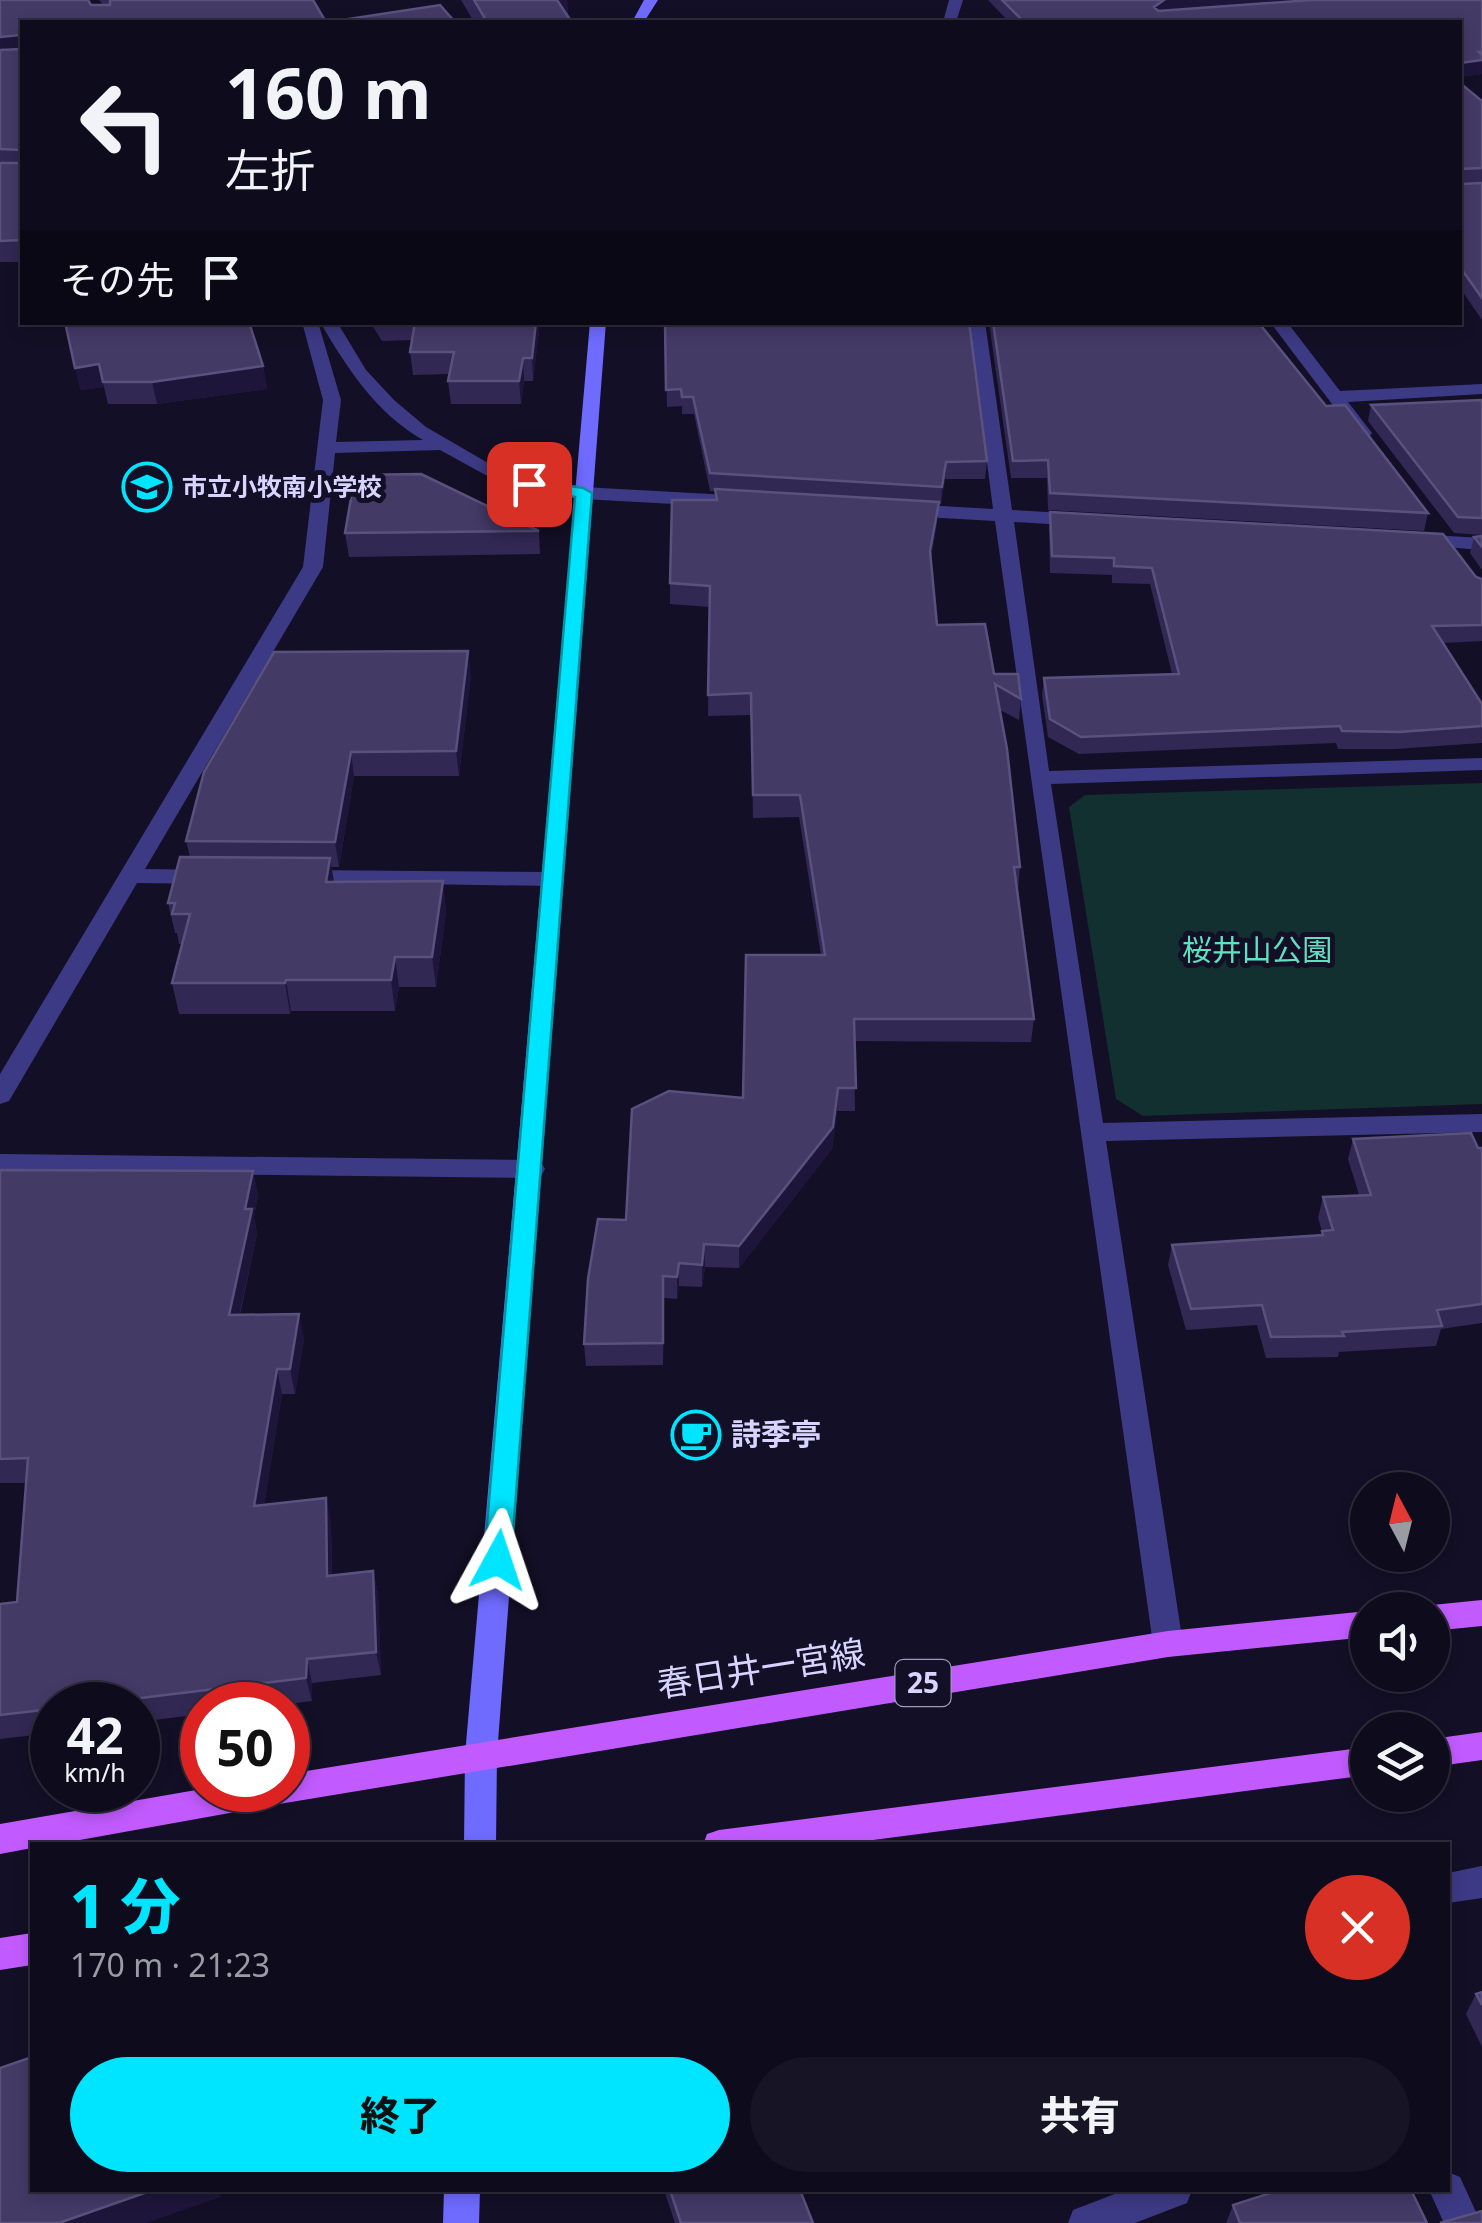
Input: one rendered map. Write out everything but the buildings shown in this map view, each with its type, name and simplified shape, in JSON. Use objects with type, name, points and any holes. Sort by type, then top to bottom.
[{"type":"main road","points":[[480,1842],[481,1755],[532,1169],[550,878],[598,325]]},
{"type":"main road","points":[[1450,1616],[1482,1613]]},
{"type":"main road","name":"春日井一宮線","points":[[310,1785],[1168,1644],[1350,1626]]},
{"type":"main road","points":[[1450,1750],[1482,1746]]},
{"type":"main road","points":[[742,1842],[1350,1764]]},
{"type":"main road","points":[[0,1839],[180,1808]]},
{"type":"main road","points":[[0,1954],[30,1949]]},
{"type":"main road","points":[[461,2223],[462,2192]]},
{"type":"street","points":[[0,1095],[313,567],[332,400],[311,325]]},
{"type":"street","points":[[330,325],[359,373],[388,404],[420,431],[502,479],[583,493],[775,503]]},
{"type":"street","points":[[977,325],[1091,1132],[1168,1644]]},
{"type":"street","points":[[1280,325],[1380,455]]},
{"type":"street","points":[[1335,396],[1482,389]]},
{"type":"street","points":[[328,448],[445,445]]},
{"type":"street","points":[[890,509],[1102,521]]},
{"type":"street","points":[[1389,539],[1482,544]]},
{"type":"street","points":[[1040,778],[1482,764]]},
{"type":"street","points":[[130,876],[226,877]]},
{"type":"street","points":[[283,877],[550,878]]},
{"type":"street","points":[[1091,1132],[1482,1124]]},
{"type":"street","points":[[0,1163],[532,1169]]},
{"type":"street","points":[[1450,1888],[1482,1882]]},
{"type":"street","points":[[1086,2223],[1169,2192]]},
{"type":"street","points":[[1448,2192],[1463,2223]]},
{"type":"green space","name":"桜井山公園","points":[[1482,783],[1482,1104],[1143,1116],[1116,1099],[1069,807],[1085,795]]},
{"type":"place","name":"市立小牧南小学校","points":[[147,487]]},
{"type":"place","name":"詩季亭","points":[[696,1435]]},
{"type":"route","points":[[498,1560],[583,493],[529,484]]}]
